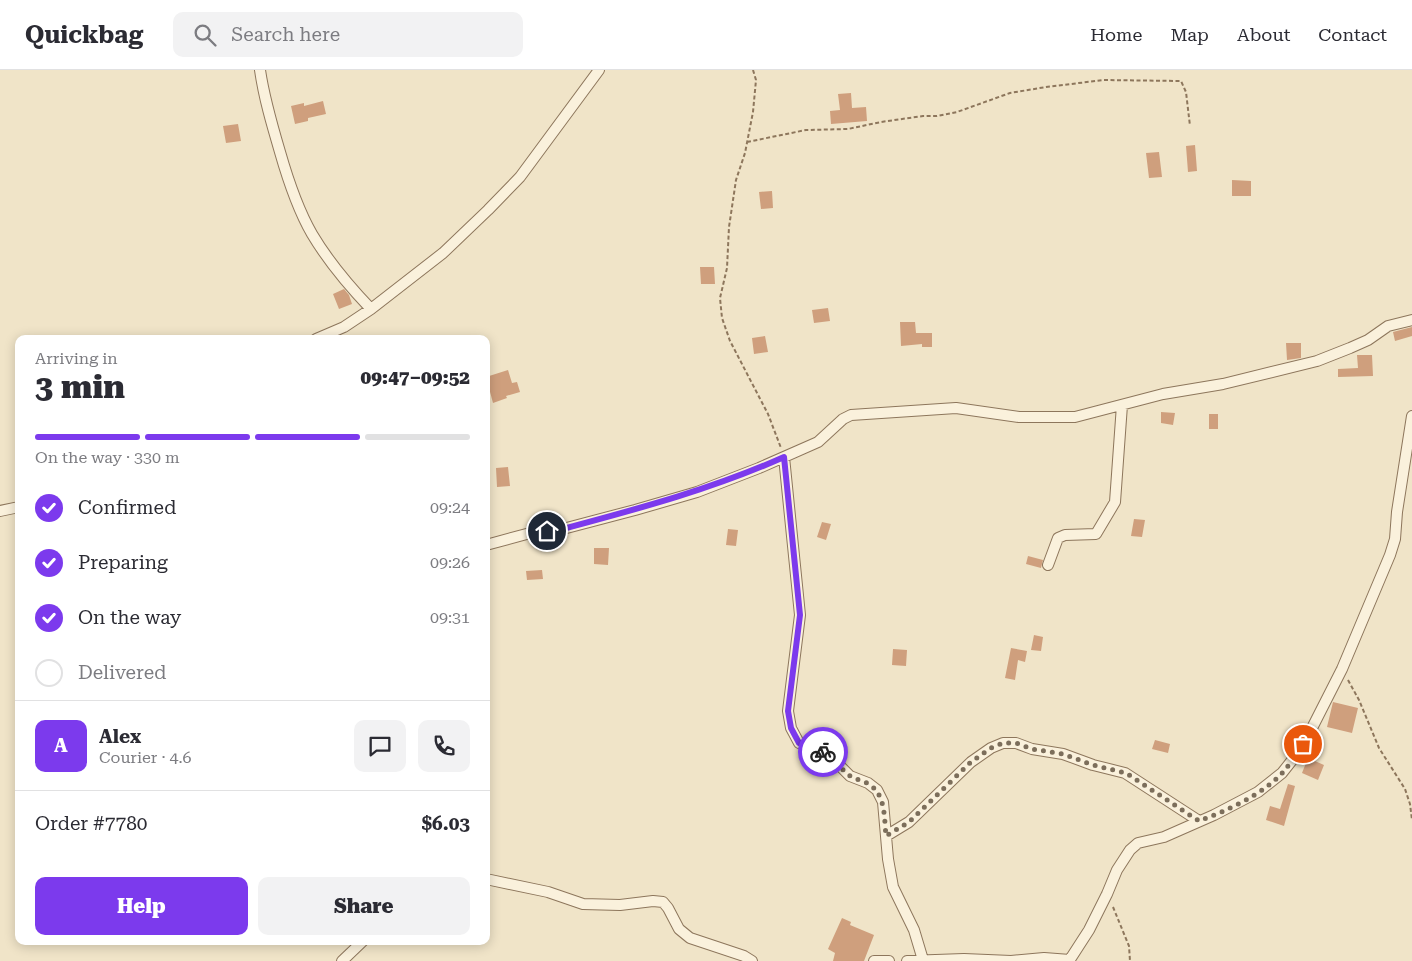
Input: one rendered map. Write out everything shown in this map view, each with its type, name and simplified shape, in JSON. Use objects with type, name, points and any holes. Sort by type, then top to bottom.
[{"type":"street","points":[[260,70],[269,117],[292,190],[303,217],[312,234],[341,276],[371,309]]},
{"type":"street","points":[[325,335],[344,327],[371,309],[443,253],[520,177],[599,70]]},
{"type":"street","points":[[490,544],[534,532],[559,530],[697,492],[818,442],[843,419],[851,415],[956,408],[1019,417],[1075,417],[1163,394],[1222,384],[1317,361],[1368,340],[1388,326],[1412,320]]},
{"type":"street","points":[[1048,565],[1058,538],[1065,535],[1096,534],[1115,502],[1122,405]]},
{"type":"street","points":[[907,961],[964,959],[1010,961],[1044,958],[1069,960],[1089,930],[1117,870],[1130,850],[1138,843],[1164,837],[1214,815],[1258,792],[1282,773],[1297,754],[1309,734],[1342,669],[1395,539],[1397,512],[1412,416]]},
{"type":"street","points":[[784,457],[800,615],[788,711],[791,728],[799,743],[828,754],[850,776],[868,783],[877,790],[883,802],[893,887],[914,930],[923,960]]},
{"type":"street","points":[[0,511],[15,508]]},
{"type":"street","points":[[886,836],[909,822],[971,762],[991,748],[1003,743],[1016,743],[1032,749],[1063,754],[1093,765],[1126,773],[1199,821]]},
{"type":"street","points":[[490,880],[548,892],[583,904],[620,905],[653,901],[663,902],[679,929],[690,938],[744,956],[752,961]]},
{"type":"street","points":[[342,961],[359,945]]},
{"type":"street","points":[[874,961],[889,961]]},
{"type":"path","points":[[753,70],[756,80],[753,112],[736,180],[729,227],[727,268],[720,298],[722,318],[730,341],[768,414],[784,457]]},
{"type":"path","points":[[747,142],[806,130],[848,129],[881,122],[937,116],[957,112],[1010,92],[1104,80],[1181,81],[1186,92],[1190,126]]},
{"type":"path","points":[[1342,669],[1359,700],[1379,748],[1405,789],[1410,804],[1412,820]]},
{"type":"path","points":[[1107,894],[1129,946],[1130,961]]},
{"type":"building","points":[[851,93],[852,108],[866,107],[867,121],[831,124],[830,111],[840,110],[838,94]]},
{"type":"building","points":[[323,101],[326,114],[308,118],[308,121],[295,124],[291,106],[304,103],[304,106]]},
{"type":"building","points":[[238,124],[241,141],[226,143],[223,126]]},
{"type":"building","points":[[1195,145],[1197,171],[1188,172],[1186,146]]},
{"type":"building","points":[[1159,152],[1162,177],[1149,178],[1146,153]]},
{"type":"building","points":[[1232,180],[1251,181],[1251,196],[1232,196]]},
{"type":"building","points":[[772,191],[773,208],[761,209],[759,192]]},
{"type":"building","points":[[700,267],[714,267],[715,284],[701,284]]},
{"type":"building","points":[[344,289],[349,295],[352,304],[339,309],[333,294]]},
{"type":"building","points":[[828,308],[830,321],[814,323],[812,310]]},
{"type":"building","points":[[900,322],[915,322],[916,333],[932,333],[932,347],[922,347],[922,344],[901,346]]},
{"type":"building","points":[[1412,327],[1412,336],[1395,341],[1393,332]]},
{"type":"building","points":[[765,336],[768,352],[754,354],[752,338]]},
{"type":"building","points":[[1286,343],[1301,343],[1301,358],[1287,360]]},
{"type":"building","points":[[1357,355],[1372,355],[1373,376],[1338,377],[1338,369],[1358,368]]},
{"type":"building","points":[[508,370],[512,383],[517,382],[520,392],[506,396],[507,398],[493,403],[490,392],[490,376]]},
{"type":"building","points":[[1161,412],[1175,413],[1173,425],[1161,423]]},
{"type":"building","points":[[1209,414],[1218,414],[1218,429],[1209,429]]},
{"type":"building","points":[[508,467],[510,486],[497,487],[496,468]]},
{"type":"building","points":[[1134,519],[1145,520],[1142,537],[1131,536]]},
{"type":"building","points":[[822,522],[831,524],[826,540],[817,537]]},
{"type":"building","points":[[728,529],[738,530],[736,546],[726,545]]},
{"type":"building","points":[[594,548],[609,548],[608,565],[594,564]]},
{"type":"building","points":[[1028,556],[1043,560],[1041,568],[1026,564]]},
{"type":"building","points":[[542,570],[543,579],[527,580],[526,571]]},
{"type":"building","points":[[1034,635],[1043,637],[1041,651],[1031,650]]},
{"type":"building","points":[[1011,648],[1027,651],[1025,662],[1018,660],[1015,680],[1005,678]]},
{"type":"building","points":[[893,649],[907,650],[906,666],[892,665]]},
{"type":"building","points":[[1333,702],[1358,708],[1352,733],[1327,727]]},
{"type":"building","points":[[1155,740],[1170,744],[1168,753],[1152,749]]},
{"type":"building","points":[[1308,758],[1324,765],[1318,780],[1302,773]]},
{"type":"building","points":[[1288,784],[1295,786],[1284,826],[1266,820],[1270,806],[1280,809]]},
{"type":"building","points":[[842,918],[851,922],[850,925],[874,935],[864,961],[833,961],[835,953],[828,949]]},
{"type":"way so far","points":[[823,752],[828,754],[850,776],[868,783],[877,790],[883,802],[886,836],[909,822],[971,762],[991,748],[1003,743],[1016,743],[1032,749],[1063,754],[1093,765],[1126,773],[1199,821],[1238,803],[1272,782],[1282,773],[1303,744]]},
{"type":"route","points":[[547,531],[559,530],[697,492],[784,457],[800,615],[788,711],[791,728],[799,743],[823,752]]}]
